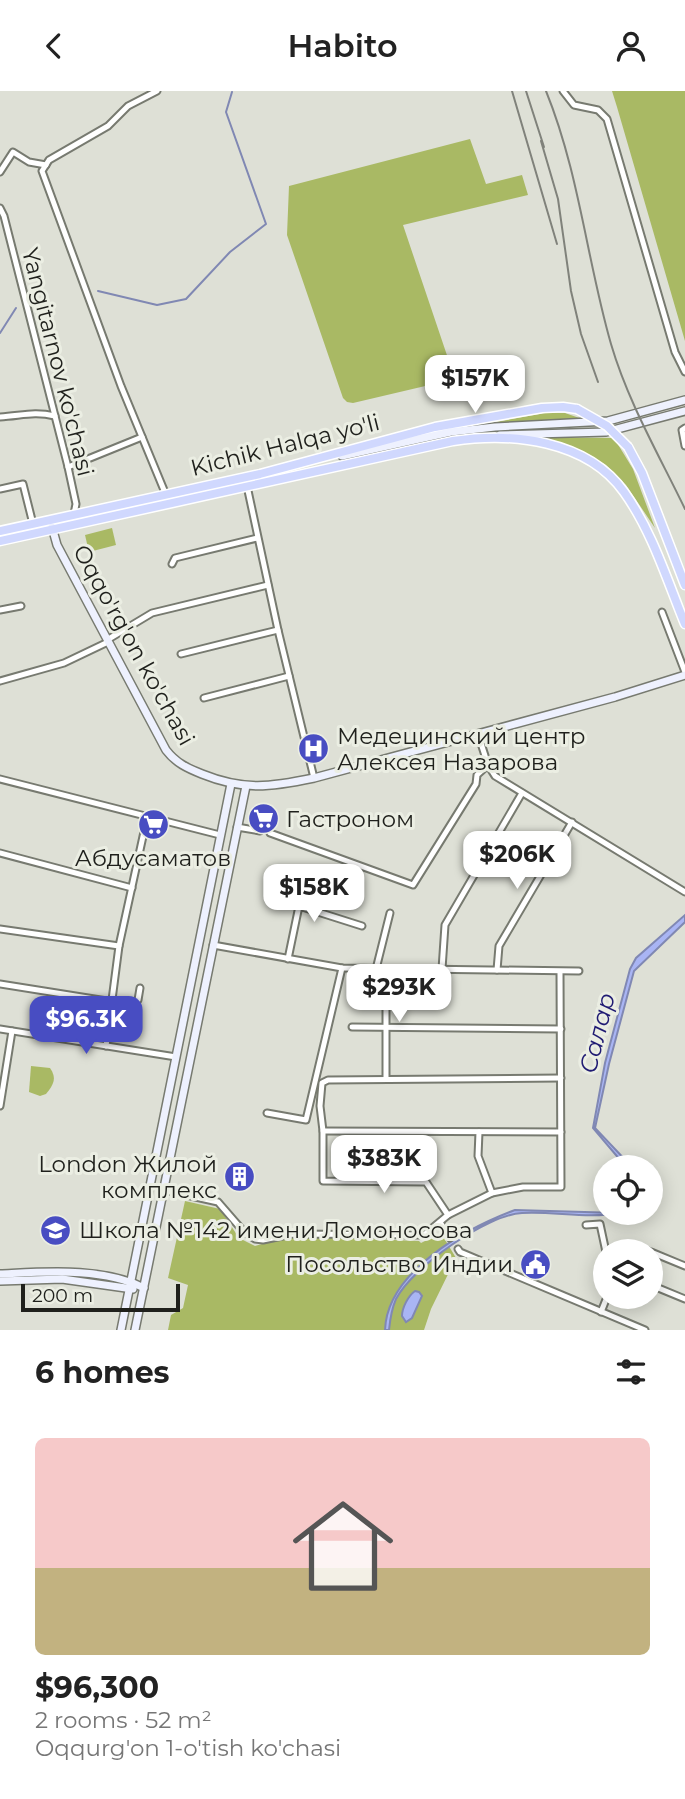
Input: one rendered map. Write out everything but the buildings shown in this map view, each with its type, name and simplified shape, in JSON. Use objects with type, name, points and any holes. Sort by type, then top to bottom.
[{"type":"highway","name":"Kichik Halqa yo'li","points":[[0,541],[246,482],[272,471],[445,425],[542,408],[563,407],[577,409],[607,426],[628,447],[642,473],[685,585]]},
{"type":"highway","name":"Kichik Halqa yo'li","points":[[0,531],[166,495],[461,440],[512,439],[542,443],[580,456],[602,469],[621,487],[636,512],[685,624]]},
{"type":"main road","points":[[272,471],[451,432],[517,425],[599,422],[685,400]]},
{"type":"main road","points":[[461,440],[516,434],[606,432],[685,411]]},
{"type":"main road","name":"Oqqo'rg'on ko'chasi","points":[[50,519],[58,545],[163,745],[172,758],[184,767],[230,784],[270,787],[314,778],[615,697],[685,674]]},
{"type":"main road","points":[[121,1330],[230,784]]},
{"type":"main road","points":[[135,1330],[246,786]]},
{"type":"main road","points":[[188,993],[203,996]]},
{"type":"main road","points":[[176,1056],[190,1059]]},
{"type":"main road","points":[[0,1274],[61,1272],[144,1289]]},
{"type":"main road","points":[[0,1281],[62,1279],[130,1285]]},
{"type":"street","points":[[157,91],[128,106],[108,127],[49,160],[43,174],[121,386],[166,495]]},
{"type":"street","points":[[563,91],[574,105],[598,110],[607,119],[675,352],[685,372]]},
{"type":"street","points":[[0,172],[13,152],[29,162],[46,166]]},
{"type":"street","name":"Yangitarnov ko'chasi","points":[[0,208],[68,467],[76,504],[75,525]]},
{"type":"street","points":[[0,417],[22,416],[33,412],[55,416]]},
{"type":"street","points":[[685,428],[682,430],[685,446]]},
{"type":"street","points":[[68,467],[142,437]]},
{"type":"street","points":[[246,482],[314,778]]},
{"type":"street","points":[[0,489],[23,484],[33,524]]},
{"type":"street","points":[[172,563],[175,558],[257,538]]},
{"type":"street","points":[[0,681],[64,663],[108,641],[152,613],[268,585]]},
{"type":"street","points":[[0,610],[21,606]]},
{"type":"street","points":[[662,612],[685,674]]},
{"type":"street","points":[[181,654],[278,630]]},
{"type":"street","points":[[204,698],[289,676]]},
{"type":"street","points":[[478,734],[488,765],[495,776],[685,893]]},
{"type":"street","points":[[270,833],[413,885],[476,785],[477,775],[488,765]]},
{"type":"street","points":[[0,779],[220,835]]},
{"type":"street","points":[[442,969],[444,925],[522,793]]},
{"type":"street","points":[[106,1046],[119,946],[147,818]]},
{"type":"street","points":[[498,970],[499,946],[572,822]]},
{"type":"street","points":[[237,827],[260,831]]},
{"type":"street","points":[[0,853],[132,888]]},
{"type":"street","points":[[288,959],[299,906],[362,926]]},
{"type":"street","points":[[376,969],[390,913]]},
{"type":"street","points":[[0,929],[119,946]]},
{"type":"street","points":[[213,945],[342,968],[579,971]]},
{"type":"street","points":[[267,1113],[306,1120],[342,968]]},
{"type":"street","points":[[386,969],[386,1079]]},
{"type":"street","points":[[164,1190],[218,1202],[244,1232],[259,1240],[292,1234],[423,1235],[448,1215],[492,1193],[523,1187],[561,1187],[560,972]]},
{"type":"street","points":[[0,984],[134,1004],[138,1000],[140,988]]},
{"type":"street","points":[[352,1027],[561,1029]]},
{"type":"street","points":[[0,1029],[176,1056]]},
{"type":"street","points":[[0,1107],[12,1031]]},
{"type":"street","points":[[448,1215],[426,1182],[323,1181],[320,1106],[322,1083],[328,1080],[386,1079],[561,1079]]},
{"type":"street","points":[[323,1131],[561,1132]]},
{"type":"street","points":[[479,1132],[478,1156],[492,1193]]},
{"type":"street","points":[[440,1222],[450,1238]]},
{"type":"street","points":[[586,1225],[600,1224],[603,1239]]},
{"type":"street","points":[[458,1249],[645,1330]]},
{"type":"street","points":[[663,1257],[685,1266]]},
{"type":"street","points":[[663,1290],[685,1299]]},
{"type":"green space","points":[[612,91],[685,91],[685,341],[617,107]]},
{"type":"green space","points":[[470,139],[486,184],[522,175],[528,195],[403,225],[455,379],[353,403],[347,402],[343,398],[287,235],[289,186]]},
{"type":"green space","points":[[545,413],[565,413],[585,420],[480,425]]},
{"type":"green space","points":[[540,437],[614,438],[633,469],[655,528],[626,485],[606,465],[574,448]]},
{"type":"green space","points":[[112,528],[116,545],[89,552],[85,535]]},
{"type":"green space","points":[[31,1066],[50,1068],[54,1081],[46,1094],[40,1096],[29,1092]]},
{"type":"green space","points":[[185,1201],[220,1209],[239,1238],[255,1246],[289,1236],[421,1243],[441,1233],[456,1258],[431,1309],[424,1330],[168,1330],[171,1315],[183,1308],[188,1285],[168,1278]]},
{"type":"water","name":"Салар","points":[[685,915],[685,922],[634,971],[595,1128],[621,1155],[616,1155],[593,1128],[605,1063],[630,969],[636,958]]},
{"type":"water","points":[[515,1210],[593,1212],[593,1215],[522,1213],[507,1216],[471,1233],[434,1258],[405,1286],[396,1299],[389,1330],[385,1330],[389,1309],[399,1289],[414,1271],[453,1240]]},
{"type":"water","points":[[415,1291],[422,1296],[412,1318],[406,1322],[402,1316],[403,1309]]},
{"type":"waterway","points":[[98,291],[157,305],[186,299],[230,252],[266,224],[226,112],[232,92]]},
{"type":"waterway","points":[[0,333],[16,308]]},
{"type":"railway","points":[[512,91],[557,244]]},
{"type":"railway","points":[[526,91],[544,147]]},
{"type":"railway","points":[[546,91],[567,153],[603,313],[618,366],[685,509]]},
{"type":"railway","points":[[541,141],[558,199],[571,291],[581,334],[598,382]]},
{"type":"place","name":"Медецинский центр Алексея Назарова","points":[[314,749]]},
{"type":"place","name":"Гастроном","points":[[263,819]]},
{"type":"place","name":"Абдусаматов","points":[[153,824]]},
{"type":"place","name":"London Жилой комплекс","points":[[240,1177]]},
{"type":"place","name":"Школа №142 имени Ломоносова","points":[[56,1230]]},
{"type":"place","name":"Посольство Индии","points":[[536,1264]]}]
